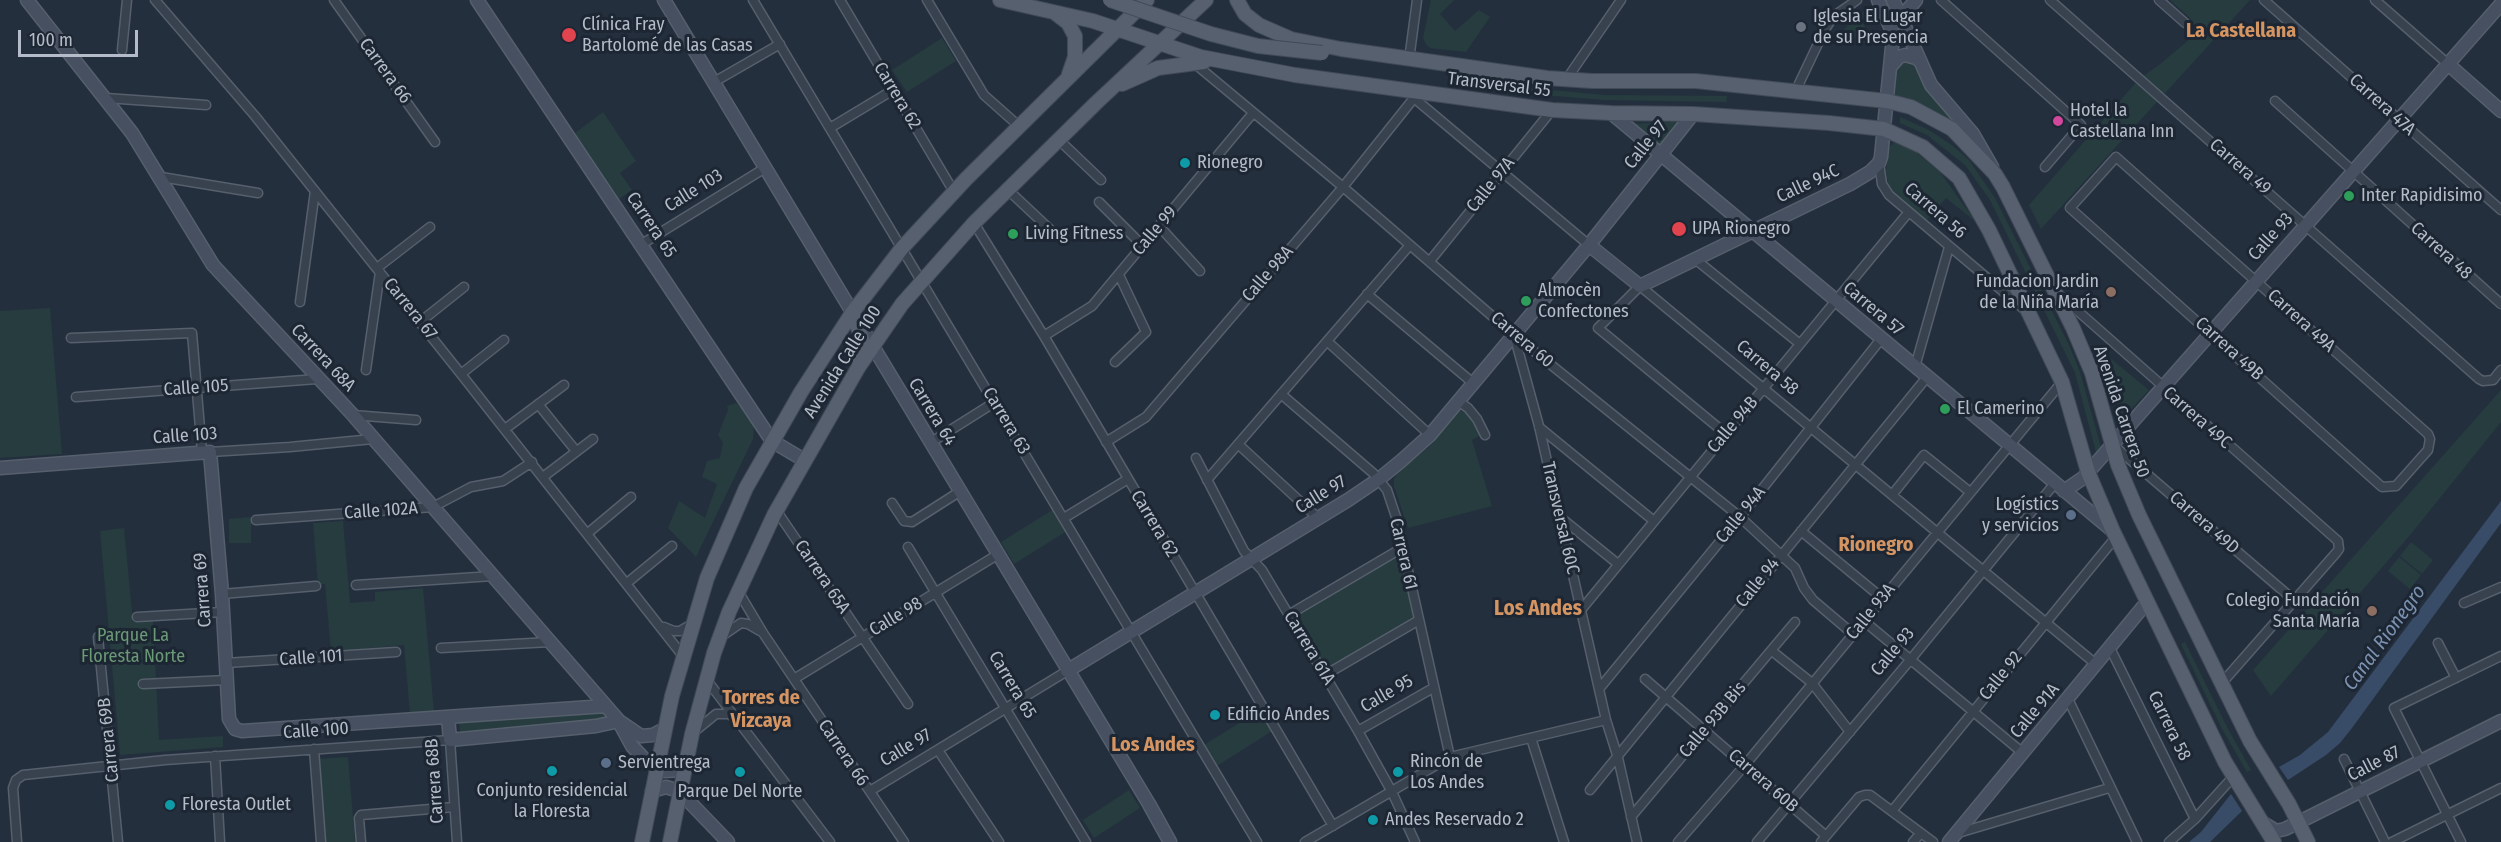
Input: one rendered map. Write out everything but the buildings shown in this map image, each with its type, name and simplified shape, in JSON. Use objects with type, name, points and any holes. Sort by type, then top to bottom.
[{"type":"main road","name":"Transversal 55","points":[[1000,0],[1050,10],[1117,28],[1181,52],[1224,62],[1414,95],[1552,110],[1611,114],[1693,114],[1806,121],[1884,129]]},
{"type":"main road","points":[[1110,0],[1210,34],[1257,46],[1322,53],[1343,50]]},
{"type":"main road","name":"Avenida Calle 100","points":[[642,842],[664,729],[692,624],[723,540],[746,489],[772,441],[852,313],[902,248],[954,192],[1147,0]]},
{"type":"main road","name":"Avenida Calle 100","points":[[670,842],[683,770],[706,679],[738,591],[776,510],[872,345],[922,280],[974,223],[1096,103],[1206,0]]},
{"type":"main road","name":"Transversal 55","points":[[1238,0],[1250,19],[1290,39],[1343,50],[1566,80],[1688,81],[1796,90],[1887,101],[1911,107],[1952,129],[1995,174]]},
{"type":"main road","points":[[1050,10],[1068,23],[1075,36],[1075,57],[1067,80]]},
{"type":"main road","points":[[1096,103],[1123,84],[1150,71],[1170,65],[1224,62]]},
{"type":"main road","points":[[1884,129],[1923,147],[1959,178],[1989,230],[2062,382],[2088,472],[2112,537],[2147,602],[2233,777],[2274,842]]},
{"type":"main road","name":"Avenida Carrera 50","points":[[1995,174],[2055,291],[2092,373],[2118,465],[2139,515],[2255,751],[2299,822],[2308,842]]},
{"type":"main road","points":[[812,446],[814,432],[856,363],[861,350],[861,333],[852,313]]},
{"type":"street","name":"Carrera 68A","points":[[27,0],[106,98],[161,177],[213,265],[353,415],[619,721],[629,730],[641,736],[653,735],[664,729]]},
{"type":"street","points":[[122,50],[127,0]]},
{"type":"street","name":"Carrera 67","points":[[155,0],[255,116],[379,270],[683,656]]},
{"type":"street","name":"Carrera 66","points":[[334,0],[435,142]]},
{"type":"street","name":"Carrera 65","points":[[477,0],[772,441],[804,460]]},
{"type":"street","name":"Carrera 64","points":[[664,0],[1170,842]]},
{"type":"street","name":"Carrera 63","points":[[753,0],[1257,842]]},
{"type":"street","name":"Carrera 62","points":[[840,0],[954,192]]},
{"type":"street","points":[[927,0],[984,95],[1020,127]]},
{"type":"street","points":[[1409,60],[1417,0]]},
{"type":"street","points":[[1566,80],[1621,0]]},
{"type":"street","points":[[1796,90],[1825,29],[1834,16],[1857,0]]},
{"type":"street","points":[[1878,0],[1892,31],[1887,101]]},
{"type":"street","name":"Avenida Carrera 50","points":[[1893,0],[1938,95],[1973,134],[1995,174]]},
{"type":"street","points":[[1941,0],[2081,124],[2044,167]]},
{"type":"street","name":"Carrera 49","points":[[2050,0],[2483,381],[2493,380],[2501,370]]},
{"type":"street","points":[[2159,0],[2185,23]]},
{"type":"street","name":"Carrera 47A","points":[[2264,0],[2501,210]]},
{"type":"street","points":[[2375,0],[2501,111]]},
{"type":"street","points":[[1892,31],[1915,1]]},
{"type":"street","name":"Calle 93","points":[[1757,842],[1983,570],[2060,487],[2078,482],[2088,472],[2498,5]]},
{"type":"street","points":[[714,82],[780,44]]},
{"type":"street","name":"Carrera 60","points":[[1181,52],[1343,187],[1514,335],[1691,475],[1740,517],[1795,568],[1808,595],[1853,634]]},
{"type":"street","points":[[1891,66],[1899,57],[1905,55],[1921,62]]},
{"type":"street","points":[[830,128],[893,90]]},
{"type":"street","name":"Carrera 58","points":[[1414,95],[1589,245],[2097,665]]},
{"type":"street","name":"Calle 98A","points":[[1106,442],[1146,417],[1343,187],[1414,95]]},
{"type":"street","points":[[106,98],[206,105]]},
{"type":"street","name":"Carrera 56","points":[[1887,101],[1879,163],[1886,190],[1908,213],[2032,316]]},
{"type":"street","name":"Carrera 48","points":[[2274,101],[2501,304]]},
{"type":"street","name":"Calle 97A","points":[[1430,261],[1552,110]]},
{"type":"street","name":"Calle 99","points":[[1044,336],[1089,309],[1253,113]]},
{"type":"street","name":"Carrera 57","points":[[1611,114],[2060,487],[2112,537]]},
{"type":"street","name":"Calle 97","points":[[870,792],[1379,479],[1430,435],[1589,245],[1693,114]]},
{"type":"street","points":[[1059,139],[1101,180]]},
{"type":"street","name":"Carrera 49B","points":[[2116,157],[2070,208],[2382,487],[2387,488]]},
{"type":"street","name":"Carrera 49A","points":[[2116,157],[2420,426],[2430,440],[2428,450],[2396,486],[2387,488]]},
{"type":"street","name":"Calle 94C","points":[[1726,434],[1598,328],[1640,286],[1850,184],[1870,172],[1879,163]]},
{"type":"street","name":"Calle 103","points":[[642,244],[765,168]]},
{"type":"street","points":[[161,177],[258,193]]},
{"type":"street","points":[[1007,189],[1057,236]]},
{"type":"street","points":[[300,302],[315,191]]},
{"type":"street","points":[[1099,202],[1143,246]]},
{"type":"street","name":"Calle 94B","points":[[1581,610],[1908,213]]},
{"type":"street","name":"Carrera 62","points":[[974,223],[1044,336],[1333,826]]},
{"type":"street","points":[[1159,226],[1200,271]]},
{"type":"street","points":[[366,370],[379,270],[430,227]]},
{"type":"street","points":[[1207,480],[1410,245]]},
{"type":"street","points":[[1915,367],[1949,247]]},
{"type":"street","points":[[1695,259],[1800,344]]},
{"type":"street","points":[[1115,362],[1143,336],[1146,328],[1119,275]]},
{"type":"street","points":[[420,322],[464,287]]},
{"type":"street","name":"Carrera 49C","points":[[2055,291],[2335,538],[2339,545],[2336,553],[2295,601]]},
{"type":"street","points":[[1367,294],[1473,383]]},
{"type":"street","name":"Carrera 69","points":[[71,338],[192,333],[196,388],[206,452],[222,594],[230,725]]},
{"type":"street","name":"Transversal 60C","points":[[1514,335],[1539,426],[1606,720],[1618,758],[1637,842]]},
{"type":"street","name":"Calle 94A","points":[[1599,689],[1740,517],[1881,339]]},
{"type":"street","points":[[461,374],[504,340]]},
{"type":"street","points":[[1328,342],[1430,435]]},
{"type":"street","name":"Calle 94","points":[[1590,790],[1927,377]]},
{"type":"street","name":"Calle 105","points":[[76,397],[317,379]]},
{"type":"street","name":"Calle 93A","points":[[1678,842],[1745,765],[2062,382]]},
{"type":"street","points":[[505,429],[564,385]]},
{"type":"street","name":"Carrera 61","points":[[1281,394],[1379,479],[1390,499],[1449,757]]},
{"type":"street","points":[[1458,401],[1477,419],[1485,435]]},
{"type":"street","points":[[930,443],[995,402]]},
{"type":"street","points":[[538,404],[576,451]]},
{"type":"street","points":[[353,415],[416,420]]},
{"type":"street","points":[[1539,426],[1654,521]]},
{"type":"street","name":"Calle 103","points":[[0,468],[373,439]]},
{"type":"street","points":[[543,477],[593,439]]},
{"type":"street","points":[[1238,444],[1318,518]]},
{"type":"street","name":"Carrera 49D","points":[[2112,444],[2295,601]]},
{"type":"street","points":[[1892,495],[1924,455],[1970,492]]},
{"type":"street","name":"Carrera 61A","points":[[1196,458],[1244,551],[1262,570],[1290,614],[1358,731],[1392,792],[1415,842]]},
{"type":"street","name":"Calle 102A","points":[[256,520],[433,507],[471,487],[503,481],[532,462]]},
{"type":"street","points":[[1064,518],[1128,479]]},
{"type":"street","points":[[892,503],[904,521],[912,522],[959,492]]},
{"type":"street","points":[[588,533],[632,497]]},
{"type":"street","name":"Carrera 65A","points":[[776,510],[908,704]]},
{"type":"street","points":[[1560,517],[1617,564]]},
{"type":"street","points":[[1801,531],[1882,598]]},
{"type":"street","name":"Calle 92","points":[[1892,811],[2112,537]]},
{"type":"street","points":[[627,583],[672,546]]},
{"type":"street","name":"Carrera 65","points":[[908,547],[1086,842]]},
{"type":"street","points":[[1290,614],[1402,548]]},
{"type":"street","name":"Calle 98","points":[[794,679],[998,555]]},
{"type":"street","points":[[357,585],[493,576]]},
{"type":"street","points":[[222,594],[316,586]]},
{"type":"street","points":[[2464,603],[2501,587]]},
{"type":"street","name":"Carrera 66","points":[[738,591],[763,633],[904,842]]},
{"type":"street","points":[[2221,684],[2295,601]]},
{"type":"street","name":"Calle 91A","points":[[1953,837],[2147,602]]},
{"type":"street","points":[[136,617],[223,612]]},
{"type":"street","points":[[1325,675],[1419,620]]},
{"type":"street","points":[[1864,621],[2023,753]]},
{"type":"street","name":"Calle 93B Bis","points":[[1631,817],[1795,622]]},
{"type":"street","points":[[658,623],[674,631],[685,630],[692,624]]},
{"type":"street","points":[[719,638],[741,623],[748,624],[763,633]]},
{"type":"street","name":"Carrera 69B","points":[[98,637],[118,842]]},
{"type":"street","points":[[441,648],[550,642]]},
{"type":"street","points":[[2438,643],[2456,678]]},
{"type":"street","name":"Carrera 58","points":[[2110,648],[2195,819]]},
{"type":"street","points":[[1772,651],[1812,684],[1850,732]]},
{"type":"street","name":"Calle 101","points":[[226,663],[396,652]]},
{"type":"street","points":[[2461,842],[2394,708],[2501,656]]},
{"type":"street","points":[[706,679],[830,842]]},
{"type":"street","name":"Carrera 60B","points":[[1645,679],[1789,804],[1823,839]]},
{"type":"street","points":[[143,684],[227,680]]},
{"type":"street","name":"Calle 95","points":[[1358,731],[1433,688]]},
{"type":"street","points":[[2068,699],[2137,842]]},
{"type":"street","name":"Calle 100","points":[[230,725],[242,731],[606,706]]},
{"type":"street","points":[[692,734],[716,714],[729,714],[740,723]]},
{"type":"street","name":"Carrera 68B","points":[[448,717],[457,842]]},
{"type":"street","points":[[1305,842],[1449,757],[1606,720]]},
{"type":"street","name":"Carrera 68A","points":[[619,721],[632,746],[656,769]]},
{"type":"street","name":"Calle 100","points":[[17,842],[13,788],[16,780],[22,775],[112,764],[450,740],[596,726],[619,721]]},
{"type":"street","name":"Calle 87","points":[[2264,823],[2276,831],[2299,822],[2501,721]]},
{"type":"street","points":[[1531,738],[1564,842]]},
{"type":"street","points":[[314,749],[321,842]]},
{"type":"street","points":[[938,750],[999,842]]},
{"type":"street","points":[[215,756],[220,842]]},
{"type":"street","points":[[2344,759],[2385,842]]},
{"type":"street","points":[[656,769],[669,772],[683,770]]},
{"type":"street","points":[[2169,842],[2195,819],[2233,777]]},
{"type":"street","points":[[652,791],[666,787],[679,791],[728,842]]},
{"type":"street","points":[[1953,837],[2109,788]]},
{"type":"street","points":[[2392,842],[2501,788]]},
{"type":"street","points":[[1823,839],[1859,797],[1870,795],[1933,842]]},
{"type":"street","points":[[361,842],[358,819],[362,814],[454,807]]},
{"type":"street","points":[[1913,842],[1921,833]]},
{"type":"green space","points":[[1431,0],[1454,0],[1440,14],[1455,31],[1479,10],[1490,17],[1466,52],[1430,48],[1426,44],[1423,38]]},
{"type":"green space","points":[[2170,0],[2250,0],[2041,229],[2029,205],[2139,79],[2197,33],[2190,18]]},
{"type":"green space","points":[[1872,6],[1878,19],[1875,21],[1872,14],[1861,19],[1871,40],[1868,45],[1843,31],[1856,16]]},
{"type":"green space","points":[[942,38],[956,61],[907,92],[892,70]]},
{"type":"green space","points":[[1911,60],[1938,104],[1953,118],[1967,137],[1892,97],[1897,62]]},
{"type":"green space","points":[[1518,87],[1605,95],[1727,96],[1726,102],[1604,100],[1517,93]]},
{"type":"green space","points":[[603,112],[636,161],[620,173],[632,190],[619,199],[575,133]]},
{"type":"green space","points":[[1900,117],[1929,130],[1953,146],[1969,160],[1995,198],[2069,345],[2080,372],[2101,447],[2096,452],[2075,373],[1990,200],[1965,165],[1927,135],[1900,123]]},
{"type":"green space","points":[[1685,121],[1663,148],[1631,124]]},
{"type":"green space","points":[[1894,142],[1912,149],[1940,172],[1975,221],[1946,198],[1926,221],[1894,193],[1888,184],[1886,171],[1889,148]]},
{"type":"green space","points":[[50,308],[62,454],[0,458],[0,311]]},
{"type":"green space","points":[[2099,349],[2149,390],[2123,418]]},
{"type":"green space","points":[[2501,390],[2501,422],[2411,534],[2271,696],[2253,670]]},
{"type":"green space","points":[[736,403],[754,427],[753,439],[696,557],[668,528],[679,501],[705,518],[717,484],[702,477],[707,461],[720,458],[723,443],[718,435],[728,410],[727,406]]},
{"type":"green space","points":[[1458,411],[1466,411],[1481,435],[1472,440],[1492,506],[1408,528],[1394,486],[1394,479],[1398,472],[1429,447]]},
{"type":"green space","points":[[1054,509],[1067,531],[1014,564],[1001,542]]},
{"type":"green space","points":[[251,517],[251,543],[229,543],[229,519]]},
{"type":"green space","points":[[343,521],[350,603],[375,601],[375,592],[423,588],[434,712],[410,714],[404,645],[331,652],[325,584],[318,584],[313,523]]},
{"type":"green space","name":"Parque La Floresta Norte","points":[[124,528],[133,622],[153,620],[159,740],[223,736],[223,747],[120,755],[100,531]]},
{"type":"green space","points":[[2411,542],[2433,560],[2422,574],[2400,556]]},
{"type":"green space","points":[[1399,554],[1416,615],[1326,670],[1296,616]]},
{"type":"green space","points":[[2399,557],[2421,575],[2410,589],[2388,571]]},
{"type":"green space","points":[[2185,642],[2251,770],[2247,772],[2222,729],[2181,644]]},
{"type":"green space","points":[[1260,710],[1272,731],[1217,766],[1204,745]]},
{"type":"green space","points":[[603,712],[605,721],[460,732],[459,721]]},
{"type":"green space","points":[[348,757],[355,842],[323,842],[317,759]]},
{"type":"green space","points":[[1129,790],[1140,808],[1094,838],[1083,820]]},
{"type":"water","points":[[2501,501],[2501,523],[2352,728],[2326,755],[2288,780],[2279,767],[2300,755],[2328,732]]},
{"type":"water","points":[[2231,794],[2242,811],[2210,842],[2189,842],[2201,832]]},
{"type":"place","name":"Iglesia El Lugar de su Presencia","points":[[1801,27]]},
{"type":"place","name":"Clínica Fray Bartolomé de las Casas","points":[[569,35]]},
{"type":"place","name":"Hotel la Castellana Inn","points":[[2058,121]]},
{"type":"place","name":"Rionegro","points":[[1185,163]]},
{"type":"place","name":"Inter Rapidisimo","points":[[2349,196]]},
{"type":"place","name":"UPA Rionegro","points":[[1679,229]]},
{"type":"place","name":"Living Fitness","points":[[1013,234]]},
{"type":"place","name":"Fundacion Jardin de la Niña María","points":[[2111,292]]},
{"type":"place","name":"Almocèn Confectones","points":[[1526,301]]},
{"type":"place","name":"El Camerino","points":[[1945,409]]},
{"type":"place","name":"Logístics y servicios","points":[[2071,515]]},
{"type":"place","name":"Colegio Fundación Santa María","points":[[2372,611]]},
{"type":"place","name":"Edificio Andes","points":[[1215,715]]},
{"type":"place","name":"Servientrega","points":[[606,763]]},
{"type":"place","name":"Conjunto residencial la Floresta","points":[[552,771]]},
{"type":"place","name":"Parque Del Norte","points":[[740,772]]},
{"type":"place","name":"Rincón de Los Andes","points":[[1398,772]]},
{"type":"place","name":"Floresta Outlet","points":[[170,805]]},
{"type":"place","name":"Andes Reservado 2","points":[[1373,820]]},
{"type":"district","name":"La Castellana","points":[[2241,31]]},
{"type":"district","name":"Rionegro","points":[[1876,545]]},
{"type":"district","name":"Los Andes","points":[[1538,609]]},
{"type":"district","name":"Torres de Vizcaya","points":[[761,710]]},
{"type":"district","name":"Los Andes","points":[[1153,745]]},
{"type":"water label","name":"Canal Rionegro","points":[[2385,638]]}]
